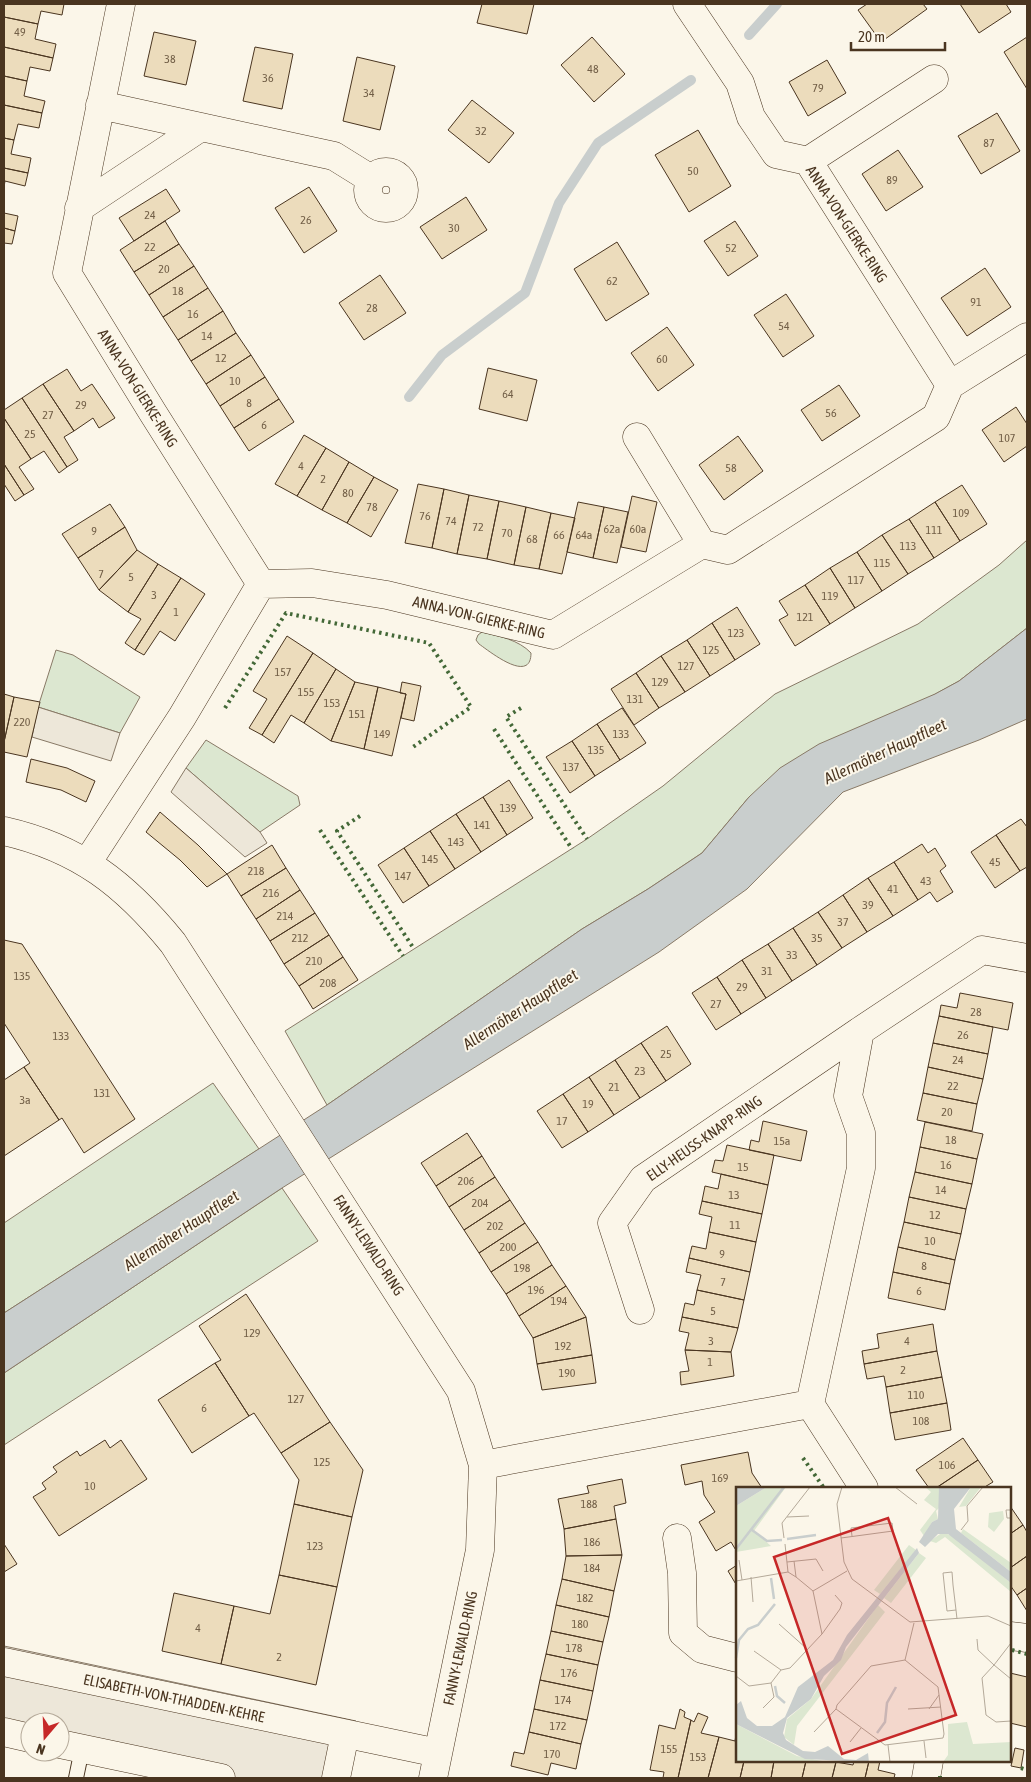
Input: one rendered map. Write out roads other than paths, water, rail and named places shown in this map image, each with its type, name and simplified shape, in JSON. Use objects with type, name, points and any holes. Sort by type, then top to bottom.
[{"type":"street","name":"ANNA-VON-GIERKE-RING","points":[[121,4],[67,273],[261,584],[312,583],[387,595],[553,635],[702,544]]},
{"type":"street","name":"ANNA-VON-GIERKE-RING","points":[[687,4],[740,83],[751,117],[776,154],[808,162],[950,385]]},
{"type":"street","points":[[808,162],[934,79]]},
{"type":"street","points":[[100,105],[334,156],[372,179]]},
{"type":"street","points":[[80,208],[201,127]]},
{"type":"street","points":[[636,436],[702,544],[728,550],[936,417],[950,385],[1027,337]]},
{"type":"street","points":[[87,863],[182,717],[261,584]]},
{"type":"street","name":"FANNY-LEWALD-RING","points":[[4,831],[28,837],[60,849],[87,863],[113,880],[137,901],[173,943],[461,1391],[483,1465],[480,1550],[436,1765]]},
{"type":"street","name":"ELLY-HEUSS-KNAPP-RING","points":[[640,1310],[612,1223],[643,1179],[982,950],[1027,958]]},
{"type":"street","points":[[860,1031],[848,1096],[861,1133],[860,1168],[810,1404],[863,1487]]},
{"type":"street","points":[[483,1465],[810,1404]]},
{"type":"street","points":[[677,1538],[682,1573],[683,1633],[702,1649],[736,1658]]},
{"type":"street","points":[[1011,1636],[1027,1638]]},
{"type":"street","name":"ELISABETH-VON-THADDEN-KEHRE","points":[[4,1662],[345,1734],[436,1765]]},
{"type":"street","points":[[4,1732],[20,1736]]},
{"type":"street","points":[[336,1778],[345,1734]]},
{"type":"street","points":[[71,1747],[221,1778]]},
{"type":"street","points":[[926,1778],[929,1762]]},
{"type":"lane","points":[[71,1747],[76,1778]]},
{"type":"water","name":"Allermöher Hauptfleet","points":[[1027,628],[1027,719],[979,740],[843,792],[747,889],[659,952],[282,1188],[4,1373],[4,1313],[327,1105],[582,929],[648,889],[702,853],[749,797],[780,768],[819,744],[935,694],[959,681]]},
{"type":"waterway","points":[[749,35],[777,4]]},
{"type":"waterway","points":[[409,397],[442,355],[525,293],[559,203],[598,143],[691,80]]}]
